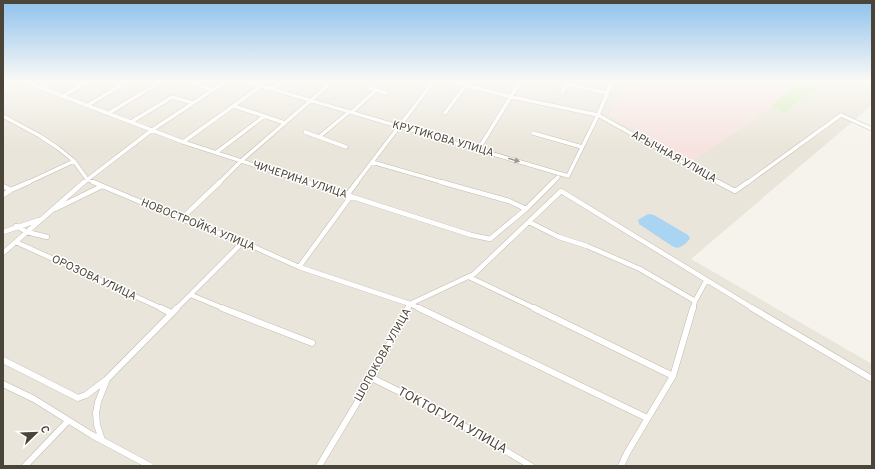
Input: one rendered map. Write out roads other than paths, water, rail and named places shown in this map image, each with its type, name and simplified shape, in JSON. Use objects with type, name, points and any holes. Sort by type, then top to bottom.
[{"type":"street","name":"ЧИЧЕРИНА УЛИЦА","points":[[85,104],[183,142],[218,152],[241,161],[471,236],[490,239],[526,209],[558,177]]},
{"type":"street","points":[[108,113],[123,104]]},
{"type":"street","points":[[131,122],[161,104]]},
{"type":"street","points":[[3,253],[87,179],[152,130],[193,104]]},
{"type":"street","points":[[183,142],[237,104]]},
{"type":"street","points":[[181,219],[241,161],[307,104]]},
{"type":"street","name":"КРУТИКОВА УЛИЦА","points":[[324,104],[568,176],[582,147]]},
{"type":"street","points":[[319,137],[360,104]]},
{"type":"street","points":[[299,266],[372,162],[417,104]]},
{"type":"street","points":[[445,113],[452,104]]},
{"type":"street","points":[[478,150],[508,104]]},
{"type":"street","name":"АРЫЧНАЯ УЛИЦА","points":[[545,104],[598,115],[734,191],[841,115],[872,129]]},
{"type":"street","points":[[533,134],[582,147],[603,104]]},
{"type":"street","points":[[234,106],[263,117],[285,123]]},
{"type":"street","name":"НОВОСТРОЙКА УЛИЦА","points":[[3,116],[40,136],[74,161],[87,179],[181,219],[243,242],[299,266],[410,304],[647,418]]},
{"type":"street","points":[[218,152],[263,117]]},
{"type":"street","points":[[305,132],[346,147]]},
{"type":"street","points":[[3,194],[74,161]]},
{"type":"street","points":[[372,162],[509,200],[526,209]]},
{"type":"street","points":[[3,186],[12,190]]},
{"type":"street","points":[[52,210],[70,203],[102,186]]},
{"type":"street","name":"ШОПОКОВА УЛИЦА","points":[[319,466],[372,378],[410,304],[474,274],[561,191],[706,280]]},
{"type":"street","points":[[3,232],[16,226],[40,220]]},
{"type":"street","points":[[528,222],[559,237],[587,246],[640,269],[695,301]]},
{"type":"street","points":[[16,226],[27,232],[47,237]]},
{"type":"street","name":"ОРОЗОВА УЛИЦА","points":[[16,242],[171,313]]},
{"type":"street","points":[[3,360],[78,398],[86,395],[107,379],[243,242]]},
{"type":"street","points":[[469,277],[673,376]]},
{"type":"street","points":[[621,466],[647,418],[673,376],[695,301],[706,280],[872,380]]},
{"type":"street","points":[[191,295],[233,313],[312,343]]},
{"type":"street","name":"ТОКТОГУЛА УЛИЦА","points":[[372,378],[440,412],[531,466]]},
{"type":"street","points":[[102,440],[96,424],[96,413],[98,401],[107,379]]},
{"type":"street","points":[[3,384],[34,399],[68,421],[150,466]]},
{"type":"street","points":[[25,466],[68,421]]},
{"type":"water","points":[[648,214],[654,215],[688,235],[690,238],[685,244],[677,248],[672,246],[639,224],[638,220]]}]
